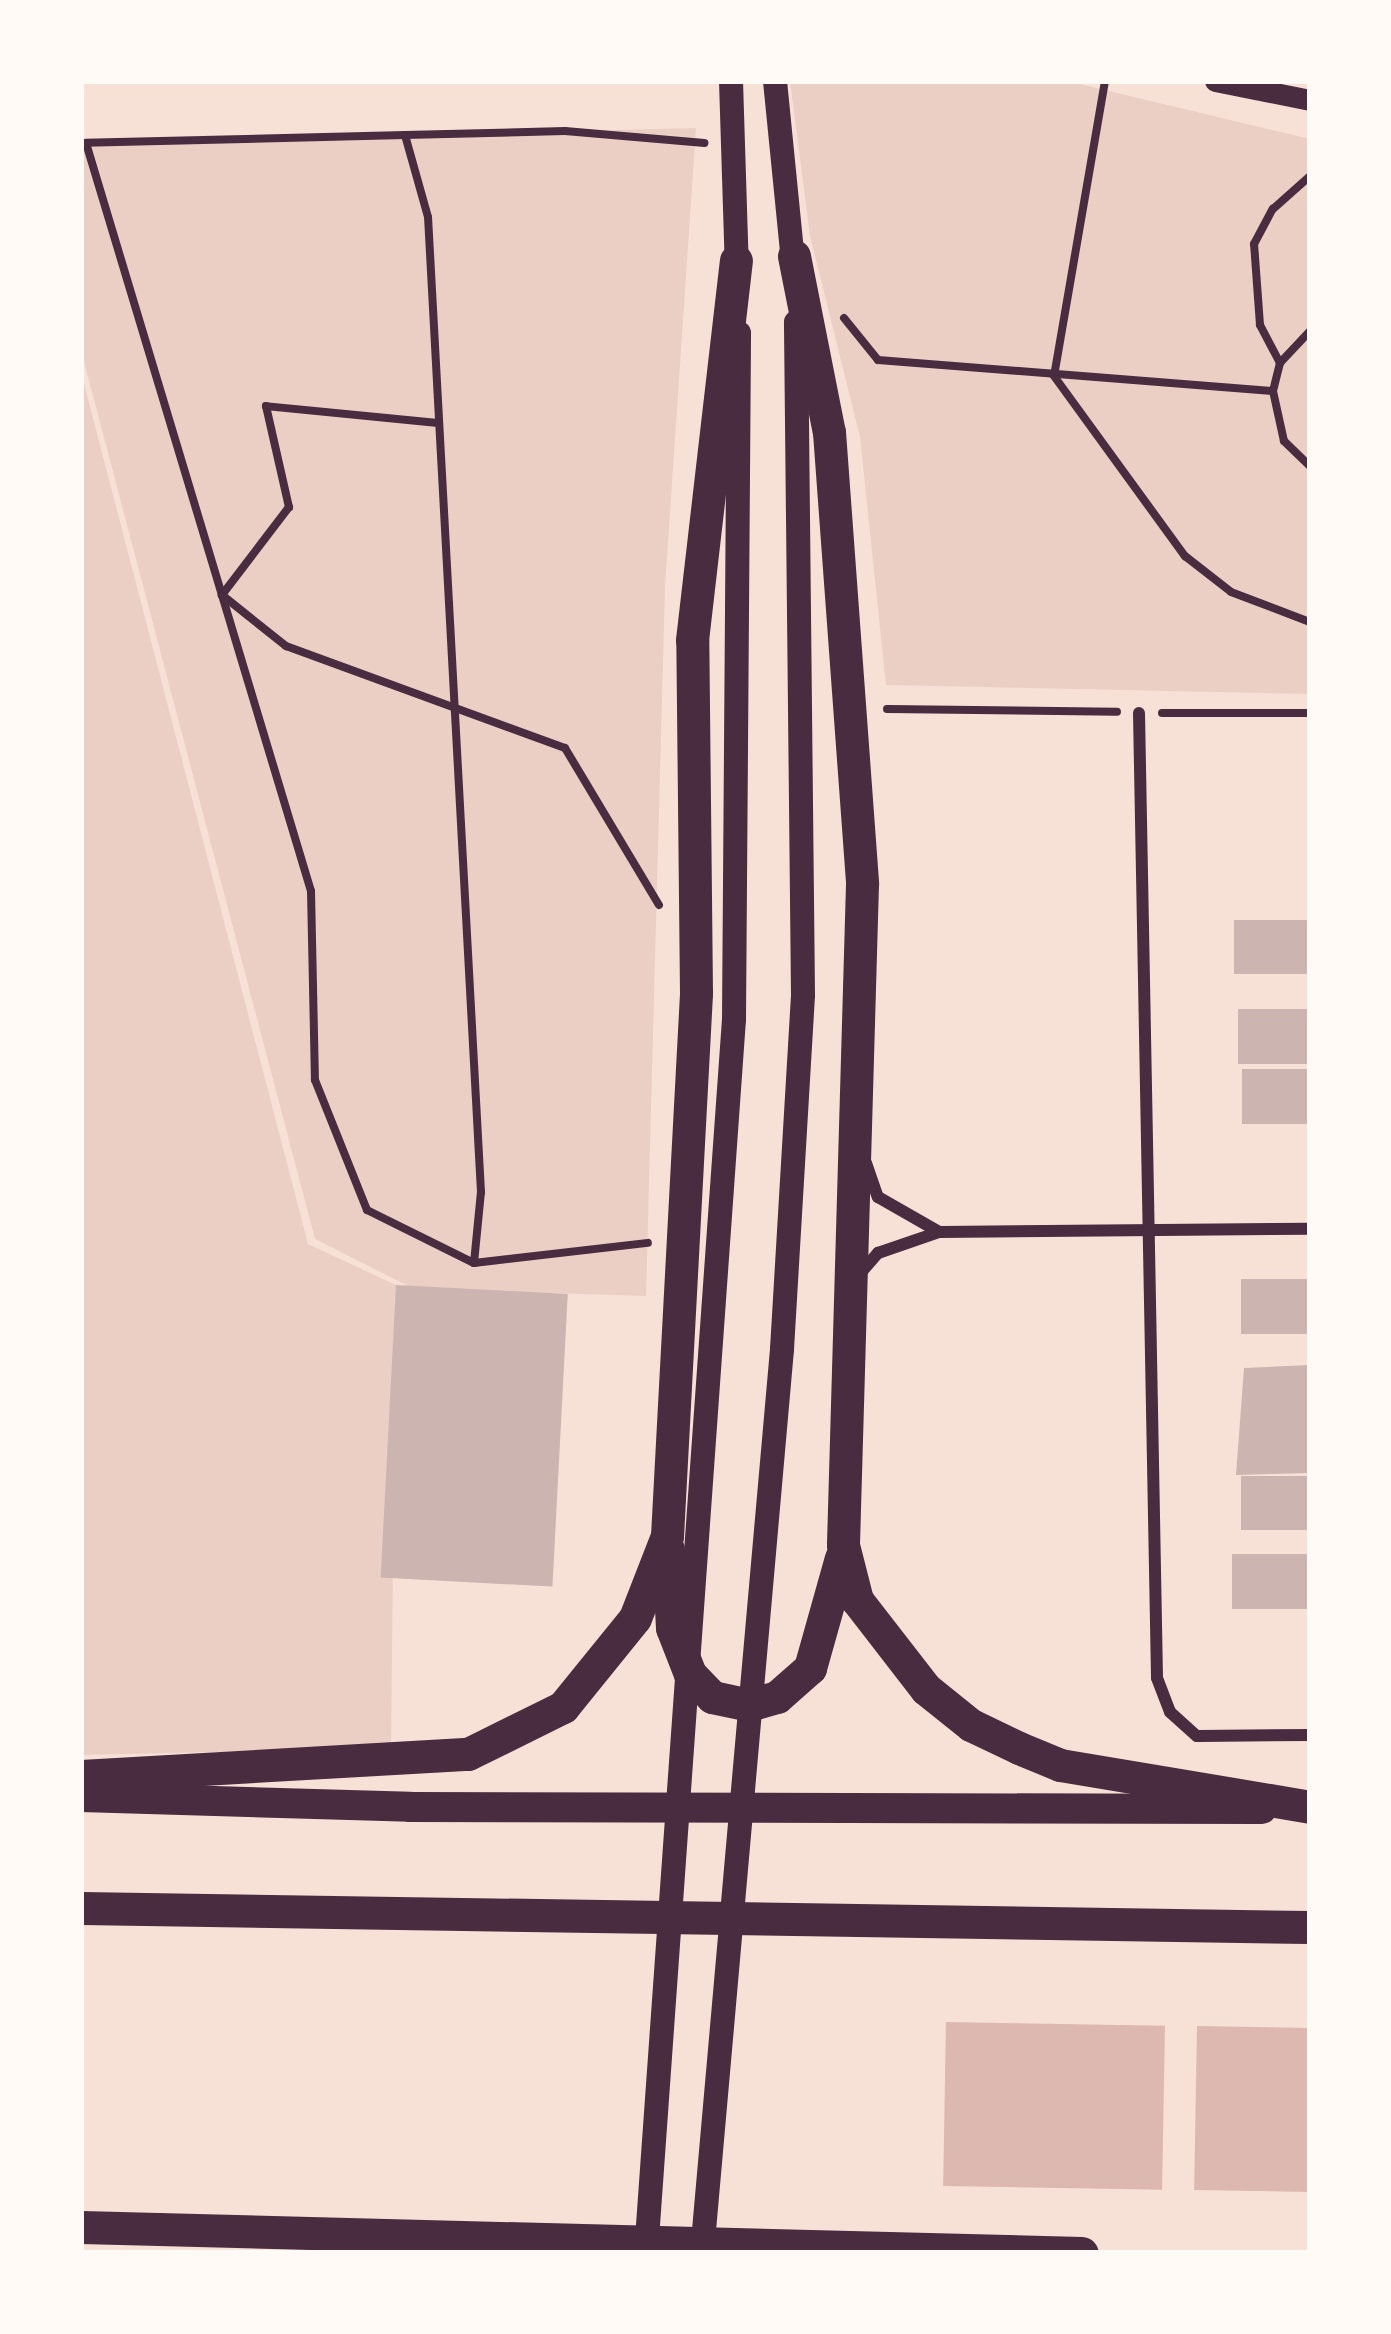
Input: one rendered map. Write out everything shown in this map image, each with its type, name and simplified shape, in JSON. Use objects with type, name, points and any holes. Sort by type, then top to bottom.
[{"type":"highway","points":[[736,261],[692,640],[697,993],[667,1535],[672,1628],[690,1674],[712,1697],[748,1705],[777,1697],[810,1668],[843,1545],[856,1279],[862,884],[849,642],[830,432],[794,256]]},
{"type":"highway","points":[[81,1776],[405,1761],[468,1754],[518,1734],[563,1707],[606,1661],[635,1618],[667,1535]]},
{"type":"highway","points":[[843,1545],[857,1600],[883,1642],[970,1725],[1060,1765],[1310,1808]]},
{"type":"highway","points":[[81,1908],[1310,1927]]},
{"type":"highway","points":[[81,2227],[1082,2253]]},
{"type":"main road","points":[[646,2253],[734,1020],[744,456],[731,81]]},
{"type":"main road","points":[[702,2253],[782,1349],[803,995],[794,256],[775,81]]},
{"type":"main road","points":[[81,1797],[410,1807],[1310,1808]]},
{"type":"street","points":[[1215,81],[1310,100]]},
{"type":"street","points":[[1138,712],[1152,1230],[1157,1678],[1170,1712],[1197,1736],[1310,1736]]},
{"type":"street","points":[[860,1147],[878,1197],[939,1232]]},
{"type":"street","points":[[856,1279],[878,1253],[939,1232],[1310,1229]]},
{"type":"path","points":[[1105,81],[1054,376],[1185,556],[1231,592],[1289,621],[1310,622]]},
{"type":"path","points":[[649,1222],[648,1244],[474,1263],[367,1210],[314,1080],[311,891],[86,143],[565,131],[730,145]]},
{"type":"path","points":[[405,135],[428,217],[482,1192],[474,1263]]},
{"type":"path","points":[[1280,363],[1260,326],[1254,244],[1273,209],[1310,176]]},
{"type":"path","points":[[836,308],[878,360],[1273,391]]},
{"type":"path","points":[[1310,331],[1280,363],[1273,391],[1284,441],[1310,466]]},
{"type":"path","points":[[222,595],[289,507],[266,406],[438,423]]},
{"type":"path","points":[[222,595],[286,646],[565,748],[660,906]]},
{"type":"path","points":[[886,709],[1310,713]]},
{"type":"shaded area","points":[[790,81],[1067,81],[1310,139],[1310,694],[886,685],[860,437],[810,236]]},
{"type":"shaded area","points":[[696,128],[665,587],[646,1296],[414,1289],[315,1239],[81,350],[81,143]]},
{"type":"shaded area","points":[[81,372],[308,1244],[396,1285],[391,1748],[81,1755]]},
{"type":"shaded area","points":[[946,2022],[1165,2026],[1162,2190],[943,2186]]},
{"type":"shaded area","points":[[1197,2026],[1310,2028],[1307,2192],[1194,2190]]},
{"type":"building","points":[[1234,920],[1310,920],[1310,974],[1234,974]]},
{"type":"building","points":[[1238,1009],[1310,1009],[1310,1064],[1238,1064]]},
{"type":"building","points":[[1242,1069],[1310,1069],[1310,1124],[1242,1124]]},
{"type":"building","points":[[1241,1279],[1310,1279],[1310,1334],[1241,1334]]},
{"type":"building","points":[[396,1285],[568,1294],[552,1587],[381,1578]]},
{"type":"building","points":[[1310,1365],[1310,1473],[1236,1475],[1244,1368]]},
{"type":"building","points":[[1241,1476],[1310,1476],[1310,1530],[1241,1530]]},
{"type":"building","points":[[1232,1554],[1310,1554],[1310,1609],[1232,1609]]}]
